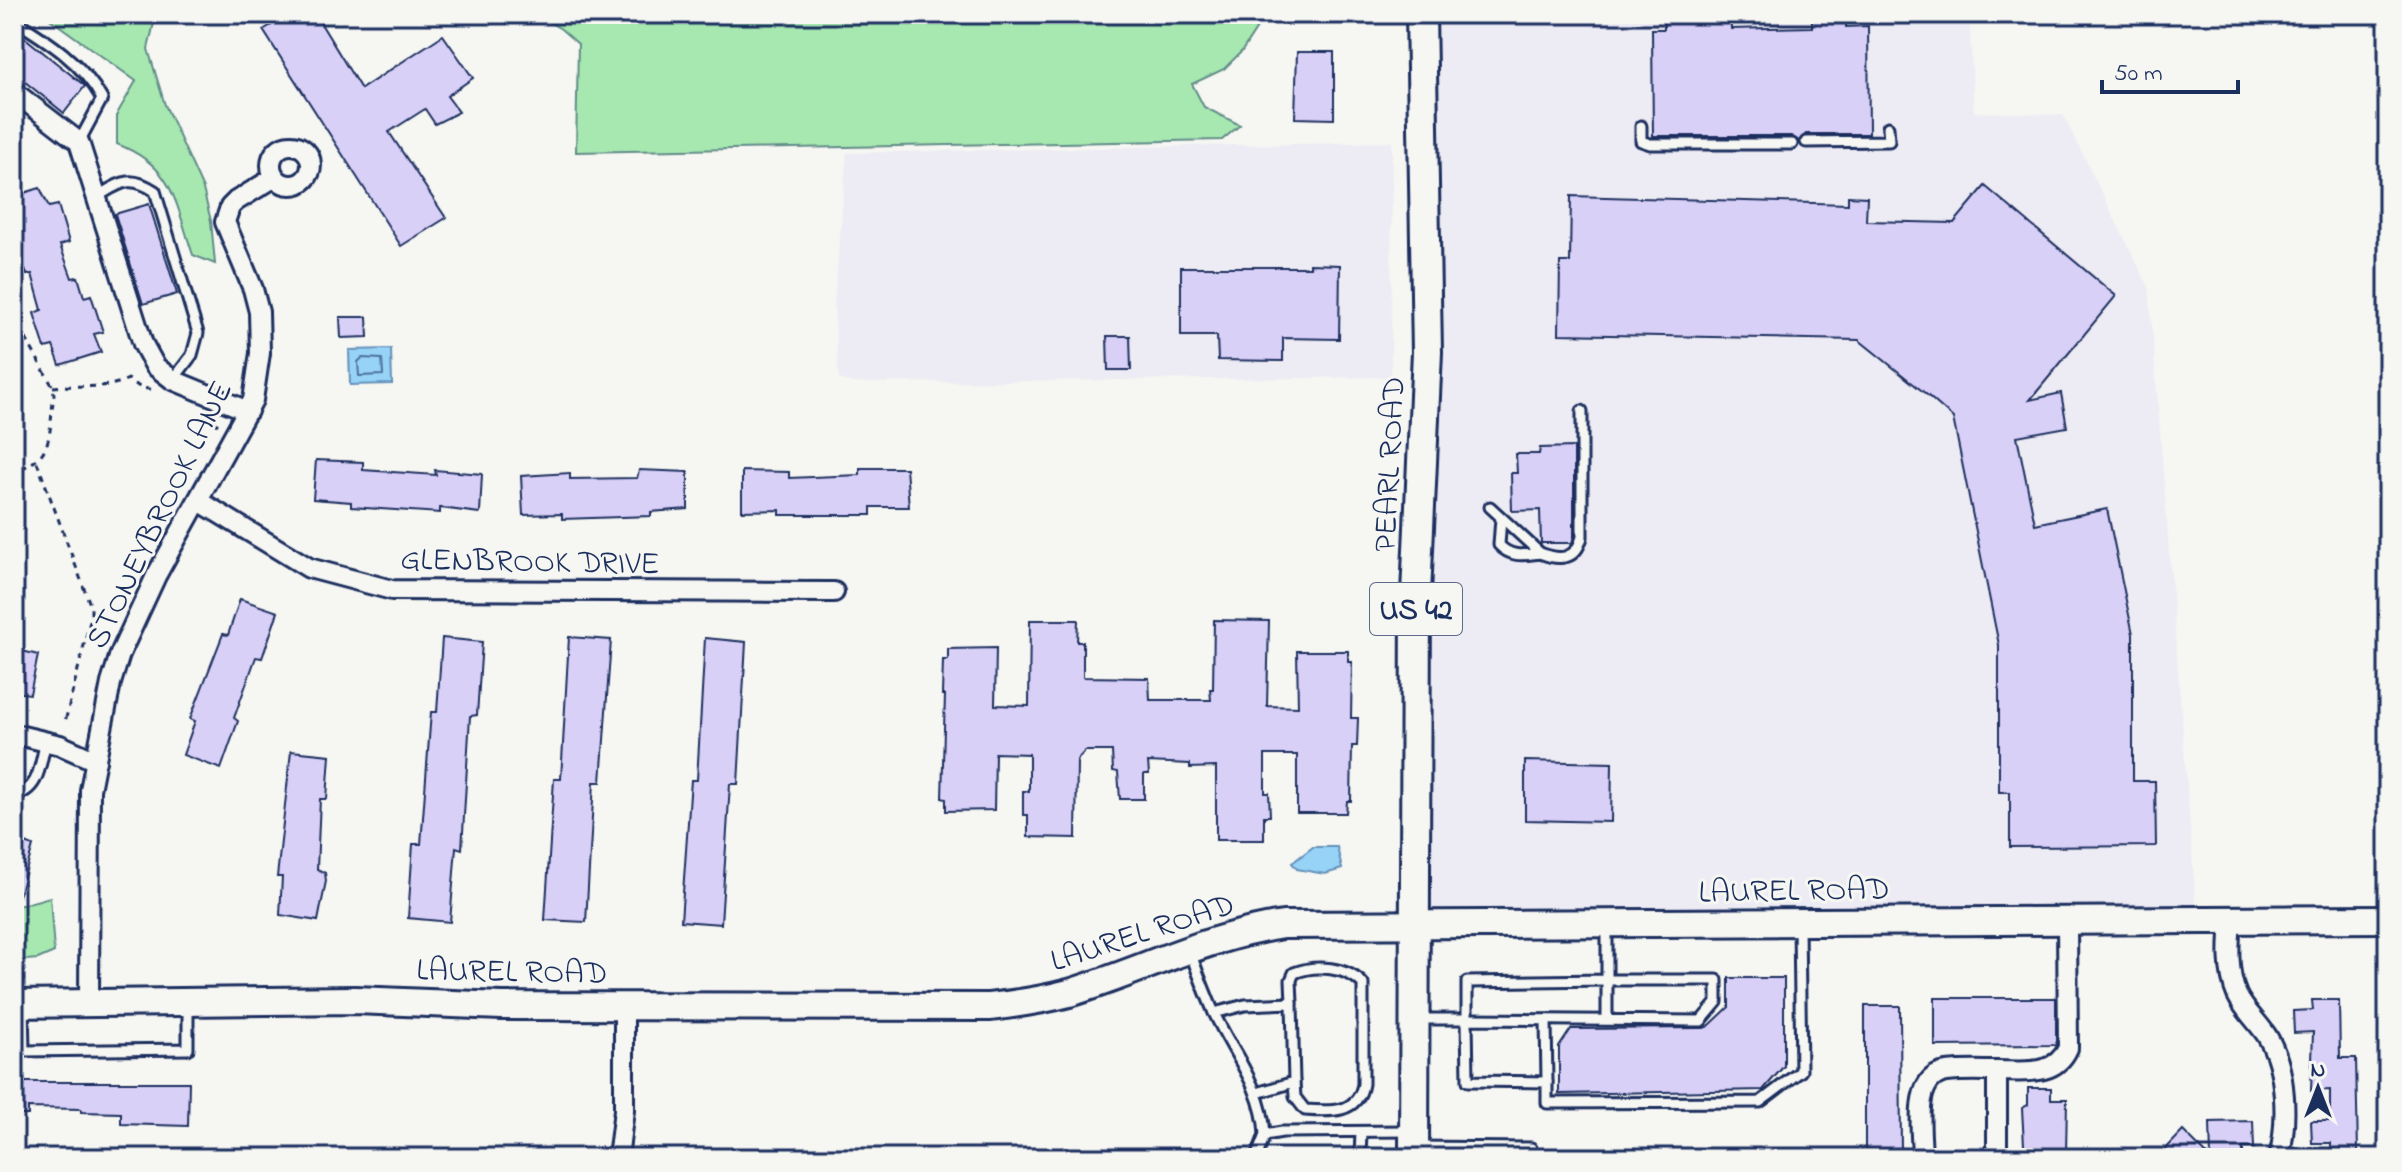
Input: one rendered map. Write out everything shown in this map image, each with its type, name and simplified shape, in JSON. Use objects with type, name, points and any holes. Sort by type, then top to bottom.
[{"type":"main road","name":"PEARL ROAD","points":[[1414,1145],[1416,594],[1427,352],[1421,14]]},
{"type":"street","points":[[14,92],[79,142],[143,344],[155,366],[173,380],[248,411]]},
{"type":"street","name":"STONEYBROOK LANE","points":[[89,1003],[89,802],[120,654],[156,576],[253,400],[260,353],[259,312],[225,222],[230,207],[236,201],[275,177]]},
{"type":"street","name":"GLENBROOK DRIVE","points":[[199,501],[309,568],[392,590],[834,592]]},
{"type":"street","points":[[14,734],[46,741],[96,761]]},
{"type":"street","name":"LAUREL ROAD","points":[[18,1004],[355,1000],[502,1006],[989,1007],[1068,993],[1224,936],[1283,925],[2388,919]]},
{"type":"street","points":[[2231,920],[2231,970],[2237,995],[2267,1035],[2279,1061],[2283,1083],[2279,1158]]},
{"type":"street","points":[[1922,1158],[1922,1094],[1934,1076],[1945,1072],[2043,1070],[2054,1067],[2063,1059],[2068,1048],[2067,921]]},
{"type":"street","points":[[618,1158],[624,1110],[624,1006]]},
{"type":"street","points":[[1997,1071],[1997,1158]]},
{"type":"lane","points":[[14,20],[52,44],[93,82],[102,99],[79,142]]},
{"type":"lane","points":[[1641,126],[1641,141],[1650,144],[1792,144]]},
{"type":"lane","points":[[1806,142],[1889,141],[1888,127]]},
{"type":"lane","points":[[96,197],[124,181],[139,181],[155,191],[198,333],[192,355],[173,380]]},
{"type":"lane","points":[[1490,507],[1540,553],[1549,557],[1573,556],[1579,549],[1582,537],[1582,411]]},
{"type":"lane","points":[[1501,518],[1499,545],[1505,552],[1518,556],[1540,553]]},
{"type":"lane","points":[[14,795],[29,790],[35,782],[46,741]]},
{"type":"lane","points":[[1546,1020],[1547,1103],[1760,1102],[1801,1071],[1799,922]]},
{"type":"lane","points":[[1607,925],[1607,1020]]},
{"type":"lane","points":[[1189,948],[1214,1013],[1264,1112],[1265,1135],[1256,1158]]},
{"type":"lane","points":[[1301,970],[1342,970],[1352,973],[1363,984],[1363,1084],[1359,1099],[1351,1107],[1334,1111],[1305,1110],[1295,1097],[1292,1003],[1291,980],[1294,973],[1301,970]]},
{"type":"lane","points":[[1416,1020],[1467,1019],[1701,1021],[1717,1002],[1717,980],[1467,982],[1467,1019],[1468,1081],[1547,1082]]},
{"type":"lane","points":[[18,1004],[24,1051],[188,1049],[188,1003]]},
{"type":"lane","points":[[1214,1013],[1245,1005],[1292,1003]]},
{"type":"lane","points":[[1257,1093],[1294,1082]]},
{"type":"lane","points":[[1265,1135],[1282,1132],[1361,1132],[1454,1153],[1531,1148],[1531,1158]]},
{"type":"lane","points":[[1360,1158],[1361,1132]]},
{"type":"path","points":[[14,317],[53,387],[47,446],[37,462],[14,471]]},
{"type":"path","points":[[53,387],[102,387],[128,379]]},
{"type":"path","points":[[37,462],[91,607],[65,722]]},
{"type":"shaded area","points":[[1421,14],[1969,14],[1974,112],[2063,115],[2149,288],[2197,920],[1416,924]]},
{"type":"shaded area","points":[[1392,142],[1391,374],[1386,377],[853,383],[839,379],[834,305],[847,153]]},
{"type":"green space","points":[[43,14],[156,14],[148,49],[165,105],[203,189],[211,221],[215,264],[193,255],[176,202],[161,175],[136,153],[117,144],[117,114],[136,81]]},
{"type":"green space","points":[[535,14],[1263,14],[1264,17],[1242,51],[1224,69],[1192,84],[1204,107],[1240,125],[1222,140],[576,152],[578,44],[561,29]]},
{"type":"green space","points":[[50,897],[54,952],[38,959],[14,961],[14,907]]},
{"type":"water","points":[[391,349],[392,384],[350,385],[349,350]]},
{"type":"water","points":[[1313,847],[1337,847],[1342,869],[1325,874],[1297,869],[1292,863]]},
{"type":"building","points":[[290,14],[315,14],[361,89],[443,35],[473,78],[447,96],[459,112],[435,124],[425,109],[389,132],[446,218],[401,246],[263,30]]},
{"type":"building","points":[[1664,14],[1730,14],[1731,29],[1812,27],[1812,15],[1846,15],[1846,27],[1868,26],[1869,134],[1806,134],[1799,141],[1791,136],[1653,136],[1652,29],[1664,29]]},
{"type":"building","points":[[14,29],[85,86],[64,113],[14,73]]},
{"type":"building","points":[[1297,52],[1334,52],[1334,119],[1295,118]]},
{"type":"building","points":[[1985,186],[2116,296],[2030,400],[2061,393],[2067,427],[2017,436],[2035,524],[2107,509],[2133,634],[2133,781],[2155,781],[2156,846],[2010,847],[2010,792],[1999,792],[1999,645],[1953,418],[1926,394],[1859,340],[1559,334],[1560,262],[1570,262],[1571,196],[1848,204],[1848,196],[1867,197],[1866,221],[1954,223]]},
{"type":"building","points":[[40,188],[49,207],[58,205],[69,242],[60,245],[72,278],[78,277],[84,297],[91,295],[103,332],[94,334],[101,352],[60,365],[53,346],[45,348],[34,313],[42,310],[32,274],[27,275],[20,256],[14,257],[14,196]]},
{"type":"building","points":[[149,204],[177,294],[143,304],[115,214]]},
{"type":"building","points":[[1310,264],[1340,265],[1339,339],[1283,338],[1283,361],[1218,360],[1217,336],[1181,336],[1181,267],[1310,267]]},
{"type":"building","points":[[340,317],[367,317],[368,337],[341,338]]},
{"type":"building","points":[[1107,336],[1130,336],[1131,370],[1108,370]]},
{"type":"building","points":[[1574,447],[1572,543],[1541,543],[1540,510],[1512,511],[1511,473],[1517,473],[1516,454],[1539,454],[1540,448]]},
{"type":"building","points":[[316,460],[363,462],[363,470],[436,475],[435,470],[482,474],[480,513],[440,508],[440,513],[351,507],[351,502],[313,499]]},
{"type":"building","points":[[860,468],[906,468],[909,507],[871,507],[871,515],[780,515],[780,510],[742,511],[742,471],[789,472],[789,478],[860,475]]},
{"type":"building","points":[[639,470],[688,472],[688,509],[651,512],[651,516],[562,519],[562,514],[523,515],[521,476],[570,473],[570,479],[637,478]]},
{"type":"building","points":[[240,599],[278,612],[262,658],[256,657],[234,718],[238,721],[221,769],[183,755],[195,721],[190,719],[223,634],[228,635]]},
{"type":"building","points":[[1030,620],[1078,620],[1077,642],[1083,642],[1083,677],[1149,678],[1150,700],[1211,700],[1214,620],[1269,621],[1267,706],[1298,707],[1297,651],[1348,651],[1348,662],[1352,662],[1351,718],[1358,718],[1357,746],[1352,746],[1351,801],[1347,801],[1346,813],[1297,813],[1297,755],[1265,755],[1265,793],[1269,793],[1270,816],[1264,816],[1264,840],[1216,840],[1216,767],[1190,768],[1190,764],[1148,762],[1149,774],[1144,774],[1144,799],[1120,799],[1118,772],[1113,771],[1112,751],[1085,751],[1077,760],[1076,838],[1028,837],[1028,815],[1023,815],[1023,791],[1029,791],[1029,754],[995,753],[994,810],[946,811],[946,799],[942,798],[943,660],[948,660],[948,649],[996,648],[995,705],[1029,706]]},
{"type":"building","points":[[569,637],[611,640],[601,782],[594,782],[586,922],[545,920],[554,779],[561,779]]},
{"type":"building","points":[[442,638],[482,642],[477,715],[470,716],[462,849],[456,847],[450,922],[408,918],[413,844],[421,844],[431,712],[437,712]]},
{"type":"building","points":[[705,638],[746,642],[738,784],[730,784],[721,924],[681,921],[691,780],[697,780]]},
{"type":"building","points":[[14,649],[38,655],[30,694],[14,692]]},
{"type":"building","points":[[291,751],[330,755],[327,799],[320,799],[317,869],[325,873],[326,881],[318,921],[280,915],[282,877],[277,877]]},
{"type":"building","points":[[1525,761],[1612,763],[1611,822],[1525,820]]},
{"type":"building","points":[[14,838],[33,846],[18,899],[14,898]]},
{"type":"building","points":[[1729,978],[1784,978],[1784,1066],[1763,1090],[1559,1094],[1559,1047],[1571,1029],[1704,1028],[1729,1007]]},
{"type":"building","points":[[1935,998],[2056,998],[2056,1045],[1935,1046]]},
{"type":"building","points":[[2312,1000],[2339,1000],[2340,1058],[2356,1058],[2358,1153],[2331,1154],[2331,1143],[2312,1143],[2311,1121],[2330,1121],[2330,1090],[2311,1091],[2313,1032],[2294,1033],[2293,1011],[2313,1010]]},
{"type":"building","points":[[1865,1006],[1900,1006],[1901,1158],[1865,1158]]},
{"type":"building","points":[[14,1082],[189,1082],[188,1126],[121,1124],[121,1113],[81,1112],[81,1109],[28,1108],[28,1115],[14,1115]]},
{"type":"building","points":[[2028,1088],[2051,1088],[2051,1099],[2067,1099],[2066,1154],[2029,1158],[2029,1151],[2024,1145],[2022,1108],[2028,1105]]},
{"type":"building","points":[[2253,1121],[2254,1148],[2243,1148],[2243,1158],[2211,1158],[2210,1122]]},
{"type":"building","points":[[2183,1131],[2210,1158],[2157,1158]]}]
